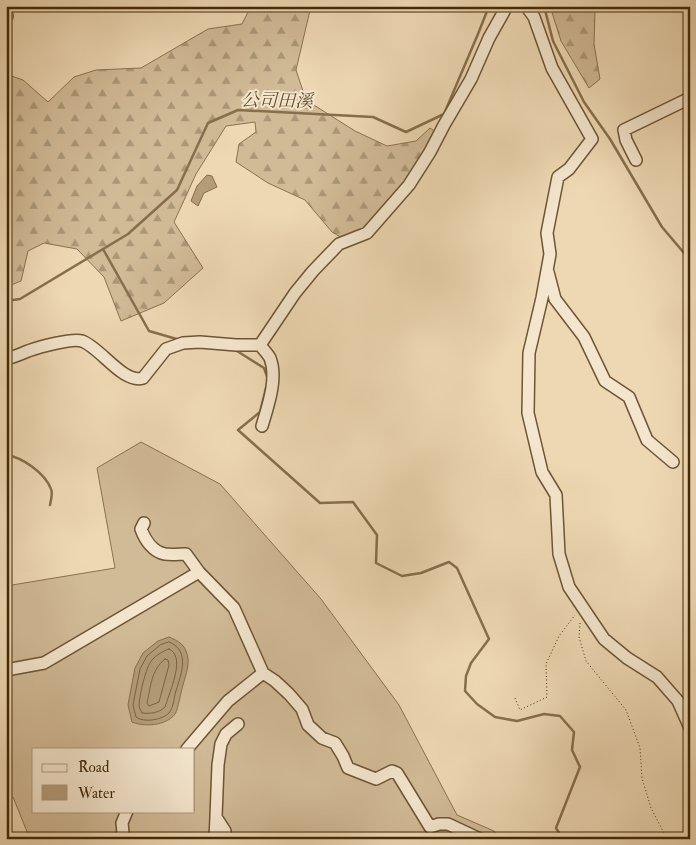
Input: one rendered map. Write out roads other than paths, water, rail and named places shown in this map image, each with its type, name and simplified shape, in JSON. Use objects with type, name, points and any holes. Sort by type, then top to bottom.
[{"type":"street","points":[[260,345],[313,271],[339,244],[368,233],[409,185],[471,79],[489,38],[507,6]]},
{"type":"street","points":[[526,6],[534,17],[552,68],[592,139],[569,169],[558,177],[547,234],[550,254],[529,352],[528,413],[542,472],[556,495],[560,554],[569,587],[604,639],[627,658],[657,677],[678,701],[690,728]]},
{"type":"street","points":[[636,160],[626,140],[624,130],[690,98]]},
{"type":"street","points":[[547,268],[555,300],[584,337],[605,381],[629,397],[647,440],[673,462]]},
{"type":"street","points":[[6,359],[30,350],[74,340],[90,346],[131,378],[138,380],[143,378],[166,349],[183,343],[260,345]]},
{"type":"street","points":[[260,345],[269,358],[273,374],[270,400],[262,426]]},
{"type":"street","points":[[144,523],[141,529],[145,540],[159,552],[186,554],[199,572],[234,608],[263,673],[275,681],[302,709],[308,725],[322,738],[335,743],[348,768],[376,779],[392,771],[397,774],[430,827],[448,824],[473,838]]},
{"type":"street","points":[[6,670],[44,663],[199,572]]},
{"type":"street","points":[[188,748],[228,701],[263,673]]},
{"type":"street","points":[[224,838],[225,831],[216,817],[218,765],[221,744],[226,734],[238,724]]},
{"type":"street","points":[[119,839],[123,834],[122,823],[127,812]]},
{"type":"water","points":[[207,175],[212,176],[217,187],[204,193],[198,206],[191,201],[197,186]]},
{"type":"water","points":[[169,637],[183,646],[188,659],[187,672],[176,712],[171,718],[161,723],[143,725],[132,722],[128,705],[135,668],[143,653],[158,641]]},
{"type":"waterway","name":"公司田溪","points":[[6,301],[20,299],[128,234],[177,190],[208,123],[238,110],[373,117],[406,132],[444,114],[489,6]]},
{"type":"waterway","name":"公司田溪","points":[[544,6],[553,41],[584,102],[610,139],[662,227],[690,260]]},
{"type":"waterway","points":[[103,249],[149,331],[180,340]]},
{"type":"waterway","points":[[234,350],[264,368],[268,379]]},
{"type":"waterway","points":[[267,384],[260,412],[238,430],[320,503],[353,502],[377,535],[376,563],[402,576],[421,573],[449,562],[457,568],[489,639],[471,663],[466,676],[465,691],[477,704],[495,717],[517,721],[544,714],[560,716],[574,732],[572,750],[580,767],[556,828],[563,839]]},
{"type":"waterway","points":[[6,455],[26,462],[44,477],[52,491],[50,505]]}]
